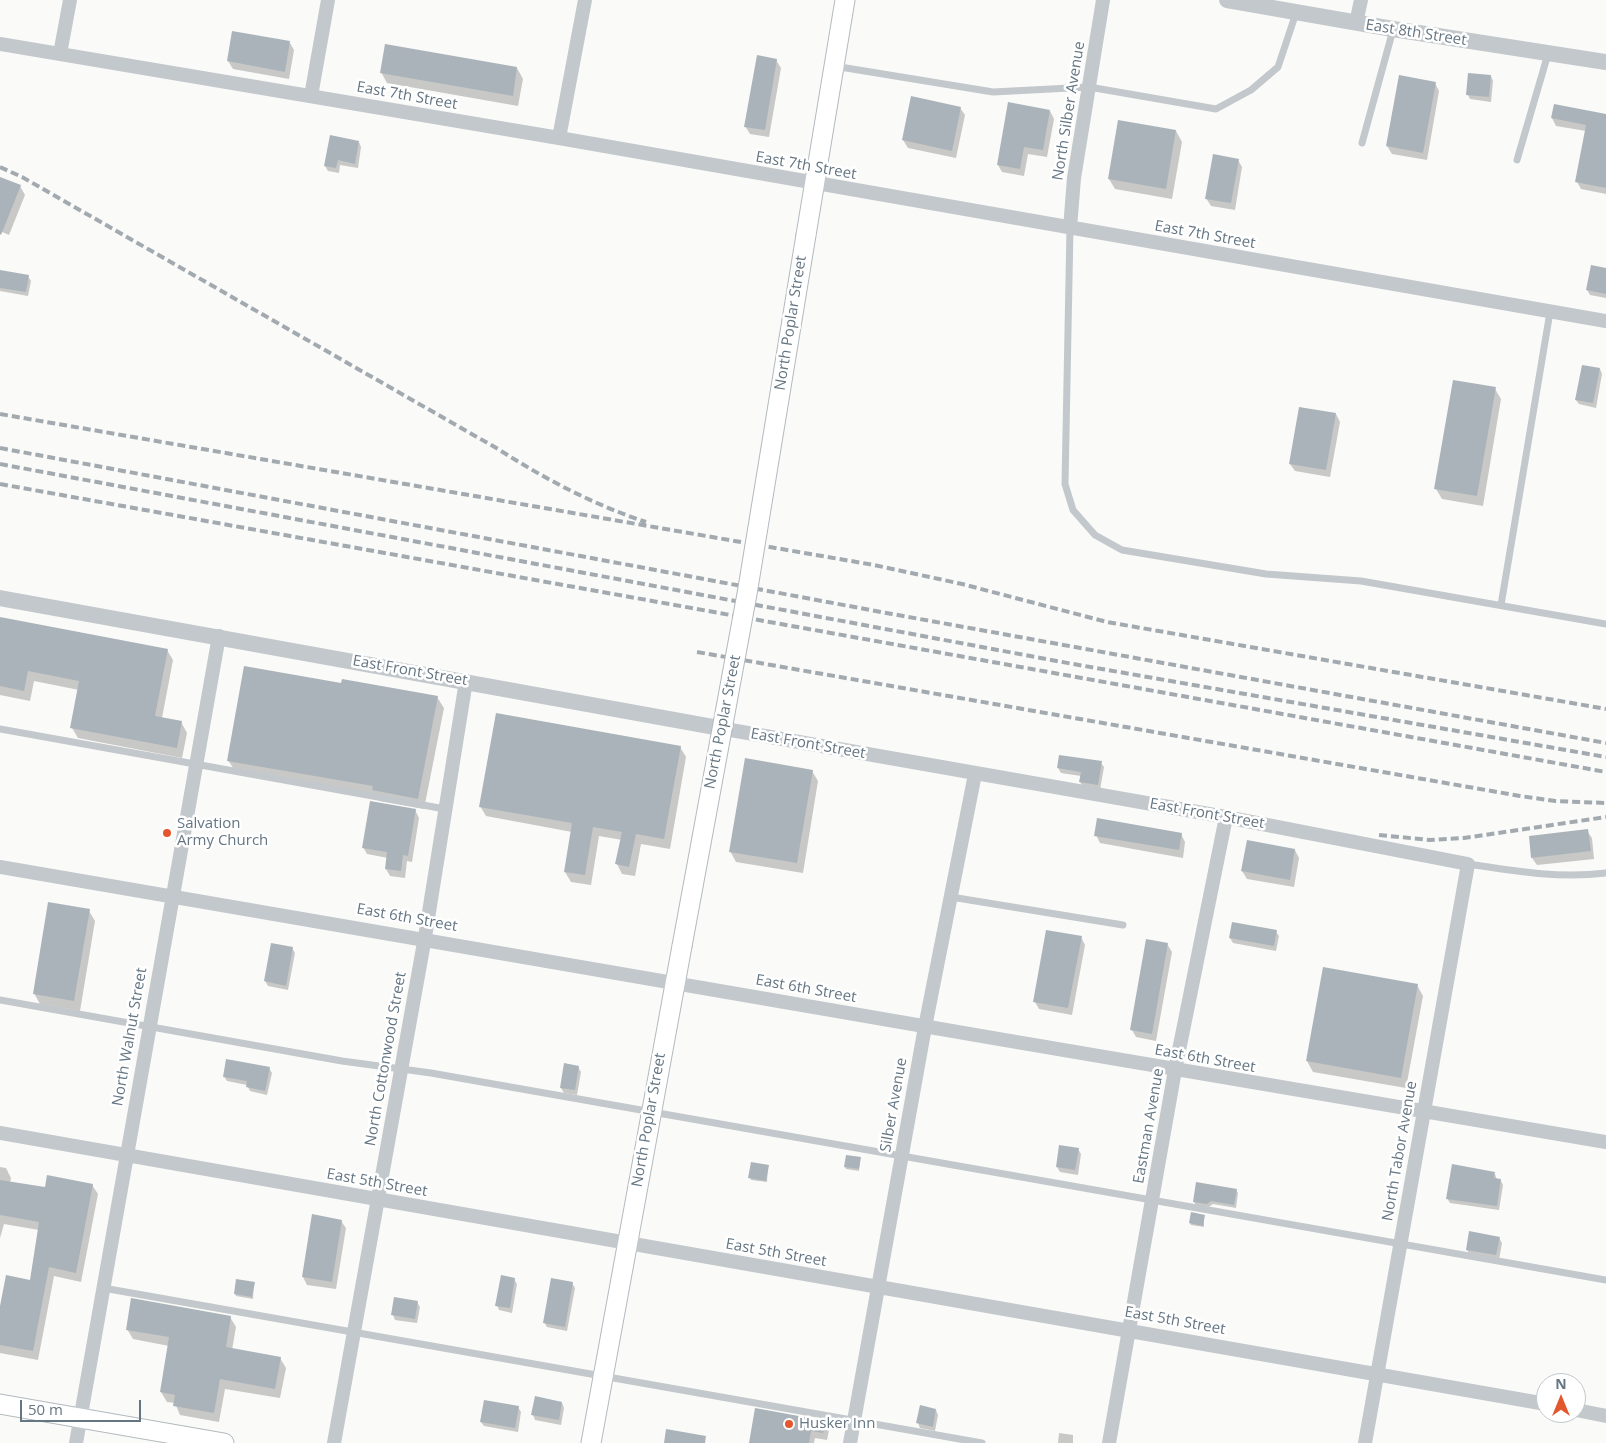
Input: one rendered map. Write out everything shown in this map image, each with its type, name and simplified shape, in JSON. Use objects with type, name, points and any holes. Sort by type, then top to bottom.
[{"type":"main road","name":"North Poplar Street","points":[[592,1443],[626,1244],[747,594],[845,0]]},
{"type":"main road","points":[[0,1404],[224,1443]]},
{"type":"street","points":[[60,54],[70,0]]},
{"type":"street","points":[[311,96],[328,0]]},
{"type":"street","points":[[559,138],[585,0]]},
{"type":"street","name":"North Silber Avenue","points":[[1070,228],[1074,178],[1103,0]]},
{"type":"street","name":"East 8th Street","points":[[1227,0],[1356,23],[1606,62]]},
{"type":"street","points":[[1356,23],[1361,0]]},
{"type":"street","name":"East 7th Street","points":[[0,44],[559,138],[1606,321]]},
{"type":"street","name":"East Front Street","points":[[0,598],[219,636],[975,774],[1226,816],[1468,864]]},
{"type":"street","name":"North Walnut Street","points":[[76,1443],[171,896],[219,636]]},
{"type":"street","name":"North Cottonwood Street","points":[[334,1443],[376,1200],[425,937],[466,681]]},
{"type":"street","name":"Silber Avenue","points":[[850,1443],[925,1026],[975,774]]},
{"type":"street","name":"Eastman Avenue","points":[[1109,1443],[1175,1070],[1226,816]]},
{"type":"street","name":"North Tabor Avenue","points":[[1365,1443],[1468,864]]},
{"type":"street","name":"East 6th Street","points":[[0,867],[425,937],[1175,1070],[1606,1142]]},
{"type":"street","name":"East 5th Street","points":[[0,1133],[1536,1402]]},
{"type":"street","points":[[1586,1412],[1606,1416]]},
{"type":"lane","points":[[833,66],[993,92],[1089,87],[1216,109],[1250,90],[1278,66],[1296,12]]},
{"type":"lane","points":[[1362,143],[1393,29]]},
{"type":"lane","points":[[1516,160],[1548,54]]},
{"type":"lane","points":[[1070,228],[1065,484],[1073,510],[1095,535],[1122,550],[1163,558],[1266,574],[1361,581],[1606,624]]},
{"type":"lane","points":[[1501,606],[1550,312]]},
{"type":"lane","points":[[0,729],[195,766],[445,809]]},
{"type":"lane","points":[[1468,864],[1544,875],[1606,873]]},
{"type":"lane","points":[[951,897],[1123,925]]},
{"type":"lane","points":[[0,1000],[1606,1280]]},
{"type":"lane","points":[[103,1288],[353,1331],[602,1378],[982,1443]]},
{"type":"building","points":[[232,31],[290,41],[285,72],[227,61]]},
{"type":"building","points":[[385,44],[517,67],[513,96],[380,73]]},
{"type":"building","points":[[757,55],[777,59],[765,130],[744,127]]},
{"type":"building","points":[[1468,73],[1491,75],[1489,97],[1466,95]]},
{"type":"building","points":[[1399,75],[1436,82],[1423,153],[1386,146]]},
{"type":"building","points":[[911,96],[961,107],[952,151],[902,140]]},
{"type":"building","points":[[1008,102],[1050,110],[1043,150],[1024,147],[1020,169],[997,165]]},
{"type":"building","points":[[1554,104],[1606,114],[1606,188],[1575,182],[1586,125],[1551,118]]},
{"type":"building","points":[[1118,120],[1176,130],[1166,189],[1108,179]]},
{"type":"building","points":[[330,135],[359,141],[355,164],[338,160],[336,168],[324,166]]},
{"type":"building","points":[[1213,154],[1239,159],[1231,203],[1205,199]]},
{"type":"building","points":[[0,177],[21,185],[1,235],[0,234]]},
{"type":"building","points":[[1591,265],[1606,268],[1606,294],[1586,290]]},
{"type":"building","points":[[0,270],[29,275],[26,292],[0,288]]},
{"type":"building","points":[[1582,365],[1600,368],[1593,403],[1575,400]]},
{"type":"building","points":[[1453,380],[1496,387],[1477,496],[1434,489]]},
{"type":"building","points":[[1299,407],[1336,413],[1326,470],[1289,464]]},
{"type":"building","points":[[0,617],[168,649],[155,716],[182,721],[177,748],[70,728],[79,681],[28,671],[24,691],[0,686]]},
{"type":"building","points":[[244,666],[341,683],[342,679],[438,696],[418,799],[372,790],[373,786],[227,761]]},
{"type":"building","points":[[496,713],[681,746],[664,839],[636,834],[629,867],[615,864],[622,832],[593,827],[585,875],[564,872],[572,823],[479,807]]},
{"type":"building","points":[[1059,755],[1102,761],[1098,785],[1079,782],[1081,772],[1057,768]]},
{"type":"building","points":[[745,758],[813,770],[797,863],[729,852]]},
{"type":"building","points":[[370,801],[416,809],[408,856],[403,855],[401,871],[385,869],[387,852],[362,848]]},
{"type":"building","points":[[1097,818],[1182,833],[1179,850],[1094,836]]},
{"type":"building","points":[[1588,829],[1591,851],[1531,858],[1529,836]]},
{"type":"building","points":[[1247,840],[1295,849],[1290,880],[1241,871]]},
{"type":"building","points":[[48,902],[90,909],[74,1001],[33,994]]},
{"type":"building","points":[[1232,922],[1277,930],[1274,946],[1229,938]]},
{"type":"building","points":[[1046,930],[1082,936],[1068,1008],[1033,1002]]},
{"type":"building","points":[[1146,939],[1168,943],[1152,1034],[1130,1030]]},
{"type":"building","points":[[271,943],[293,947],[286,986],[264,981]]},
{"type":"building","points":[[1323,967],[1418,984],[1401,1078],[1306,1061]]},
{"type":"building","points":[[226,1059],[270,1067],[265,1091],[246,1087],[247,1081],[223,1077]]},
{"type":"building","points":[[564,1063],[579,1066],[575,1090],[560,1088]]},
{"type":"building","points":[[1059,1145],[1079,1148],[1075,1170],[1056,1167]]},
{"type":"building","points":[[846,1155],[861,1157],[859,1169],[844,1167]]},
{"type":"building","points":[[751,1162],[769,1165],[766,1181],[748,1178]]},
{"type":"building","points":[[1452,1164],[1495,1172],[1494,1178],[1501,1179],[1497,1206],[1446,1199]]},
{"type":"building","points":[[47,1175],[93,1184],[76,1273],[49,1267],[33,1351],[0,1345],[0,1306],[6,1275],[30,1280],[39,1222],[0,1215],[0,1180],[45,1187]]},
{"type":"building","points":[[1196,1182],[1237,1189],[1234,1205],[1211,1201],[1207,1204],[1193,1202]]},
{"type":"building","points":[[1191,1212],[1205,1215],[1203,1226],[1189,1223]]},
{"type":"building","points":[[312,1214],[342,1220],[332,1282],[302,1277]]},
{"type":"building","points":[[1469,1231],[1500,1237],[1496,1255],[1466,1250]]},
{"type":"building","points":[[501,1275],[515,1278],[510,1308],[495,1306]]},
{"type":"building","points":[[551,1278],[573,1282],[565,1327],[543,1323]]},
{"type":"building","points":[[236,1279],[255,1282],[252,1297],[234,1294]]},
{"type":"building","points":[[394,1297],[418,1301],[415,1319],[391,1315]]},
{"type":"building","points":[[131,1298],[231,1316],[226,1347],[281,1357],[275,1389],[220,1379],[214,1413],[173,1406],[175,1395],[160,1392],[169,1337],[126,1330]]},
{"type":"building","points":[[535,1396],[562,1402],[559,1420],[531,1415]]},
{"type":"building","points":[[484,1400],[519,1406],[515,1428],[480,1422]]},
{"type":"building","points":[[920,1405],[936,1409],[933,1427],[916,1423]]},
{"type":"building","name":"Husker Inn","points":[[755,1408],[826,1421],[823,1433],[811,1431],[809,1443],[749,1443]]},
{"type":"building","points":[[666,1429],[706,1436],[705,1443],[664,1443]]},
{"type":"railway","points":[[0,167],[22,177],[551,481],[588,499],[646,522]]},
{"type":"railway","points":[[0,414],[874,565],[962,584],[1107,622],[1606,709]]},
{"type":"railway","points":[[0,448],[892,614],[1606,743]]},
{"type":"railway","points":[[0,464],[1073,664],[1606,757]]},
{"type":"railway","points":[[0,484],[1606,772]]},
{"type":"railway","points":[[697,652],[1520,796],[1555,801],[1606,803]]},
{"type":"railway","points":[[1379,835],[1430,840],[1464,838],[1606,817]]},
{"type":"place","name":"Salvation Army Church","points":[[167,833]]},
{"type":"place","name":"Husker Inn","points":[[789,1424]]}]
